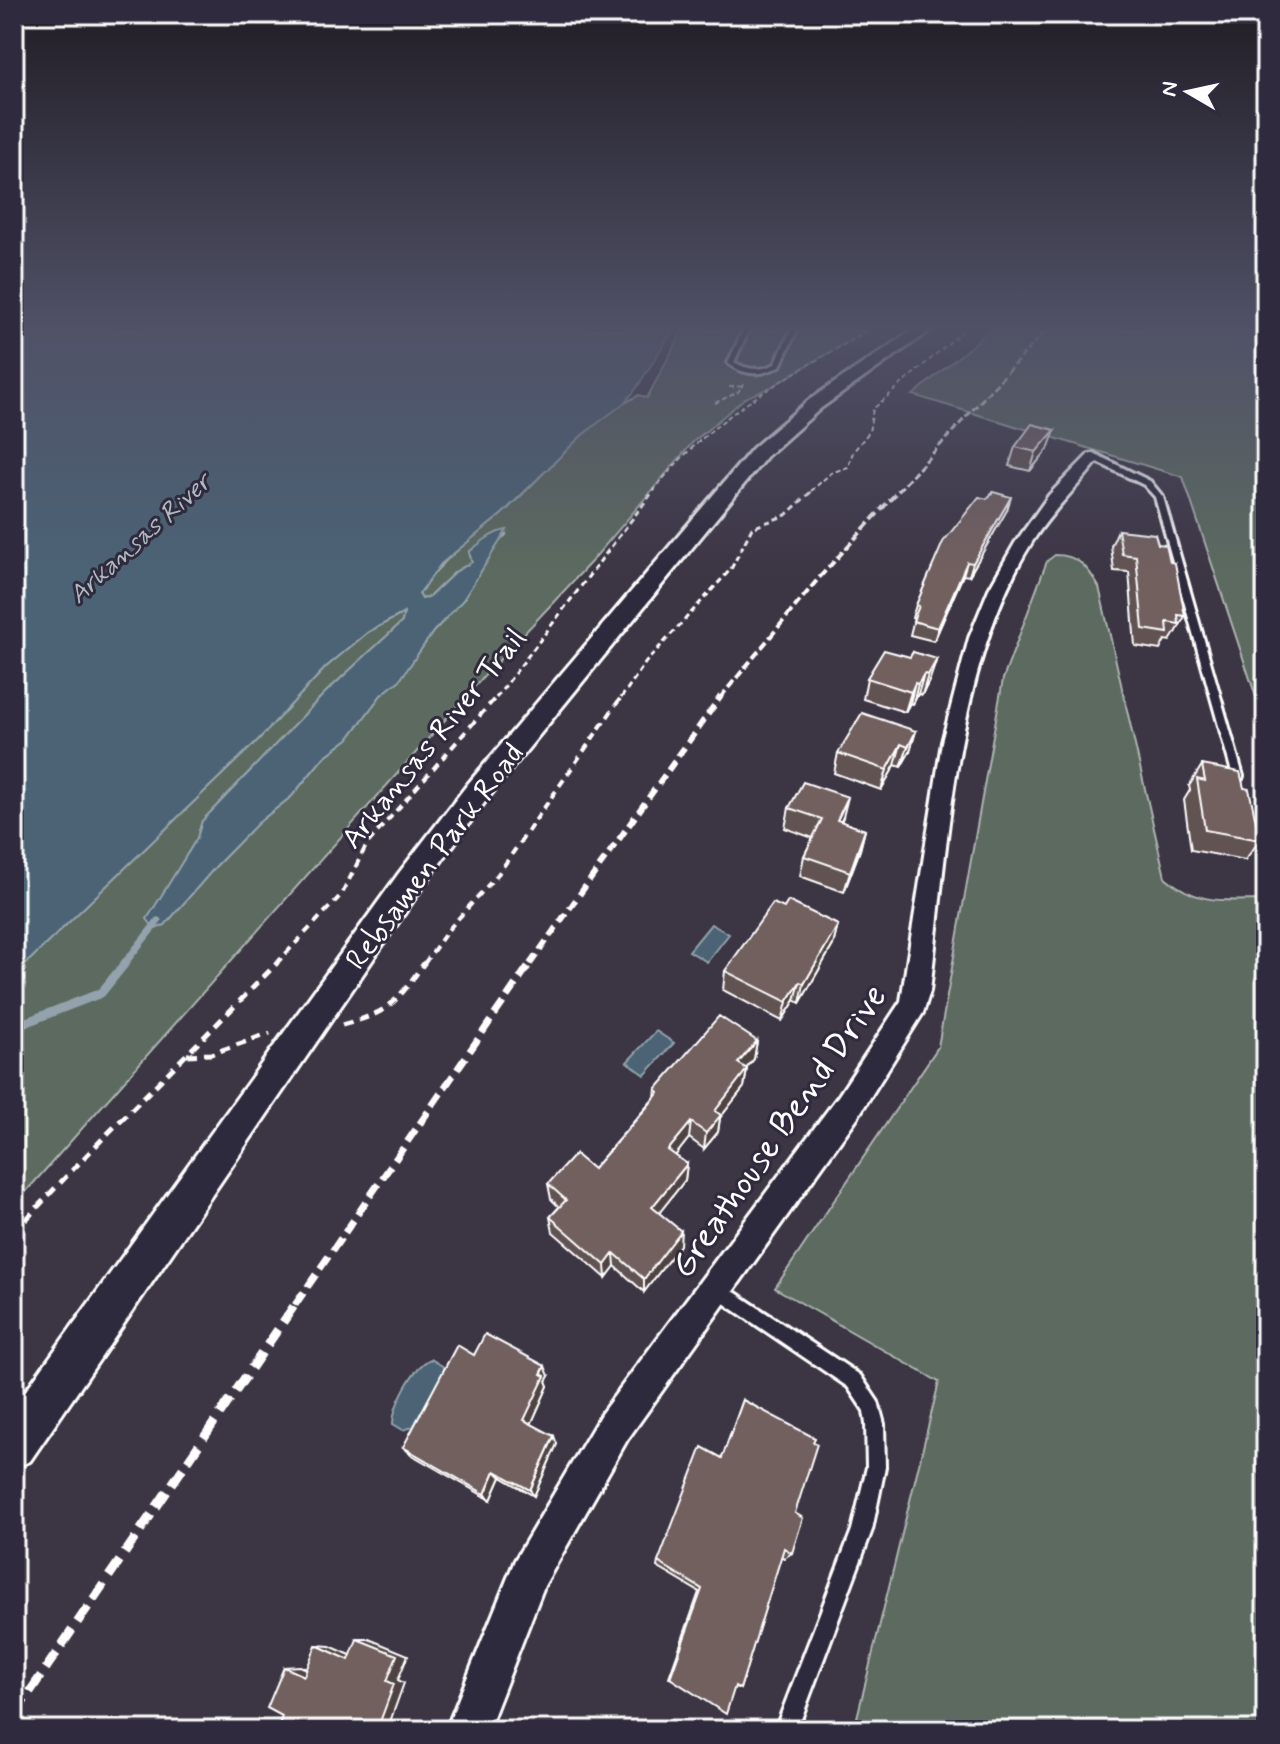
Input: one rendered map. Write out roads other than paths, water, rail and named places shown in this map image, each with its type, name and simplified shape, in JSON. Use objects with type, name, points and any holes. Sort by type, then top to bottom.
[{"type":"street","name":"Rebsamen Park Road","points":[[14,1445],[306,1029],[477,792],[717,500],[760,452],[806,411]]},
{"type":"street","name":"Greathouse Bend Drive","points":[[467,1730],[529,1574],[614,1427],[870,1075],[913,1005],[946,770],[974,645],[988,607],[1020,545],[1057,497],[1094,457]]},
{"type":"lane","points":[[1094,457],[1147,483],[1159,497],[1238,776]]},
{"type":"lane","points":[[715,1287],[854,1381],[872,1408],[875,1424],[876,1467],[862,1530],[786,1730]]},
{"type":"water","name":"Arkansas River","points":[[14,411],[613,411],[581,436],[502,514],[441,564],[419,594],[422,599],[429,597],[455,572],[472,562],[469,552],[477,545],[491,535],[507,530],[463,600],[433,632],[400,680],[381,695],[348,739],[324,757],[292,796],[259,822],[216,866],[165,925],[155,929],[147,919],[197,838],[202,821],[325,693],[402,622],[404,613],[368,632],[326,667],[259,739],[14,975]]},
{"type":"water","points":[[711,924],[729,934],[707,962],[689,951]]},
{"type":"water","points":[[656,1031],[674,1043],[645,1075],[627,1062]]},
{"type":"water","points":[[431,1359],[444,1367],[446,1378],[438,1394],[430,1396],[413,1427],[403,1430],[393,1424],[400,1397],[417,1370]]},
{"type":"waterway","points":[[124,964],[158,921]]},
{"type":"waterway","points":[[14,1027],[101,993],[126,962]]},
{"type":"railway","points":[[898,491],[971,411]]},
{"type":"railway","points":[[720,698],[818,579],[900,489]]},
{"type":"railway","points":[[530,964],[721,696]]},
{"type":"railway","points":[[295,1305],[531,962]]},
{"type":"railway","points":[[14,1715],[296,1303]]}]
